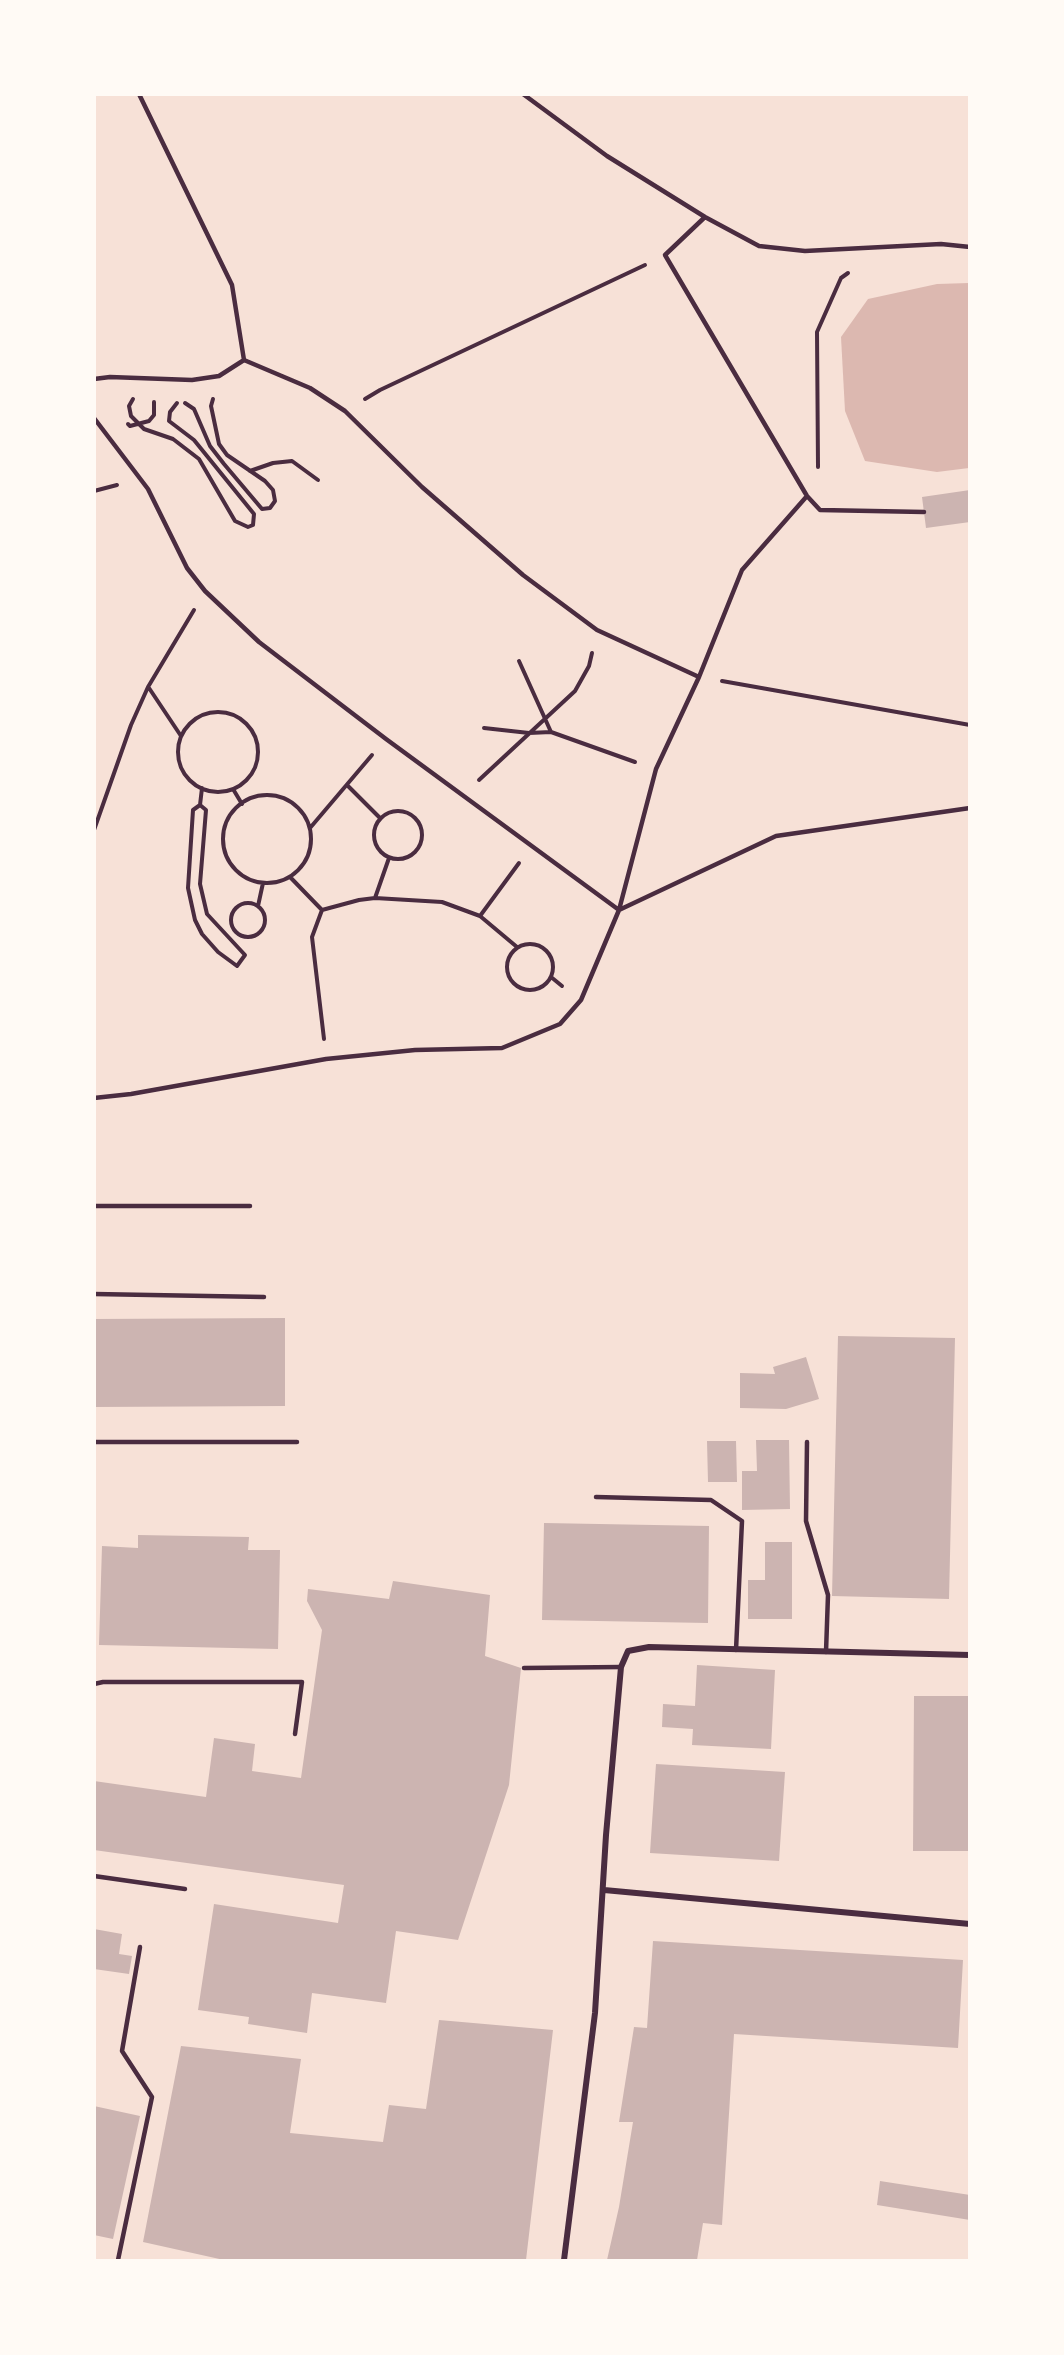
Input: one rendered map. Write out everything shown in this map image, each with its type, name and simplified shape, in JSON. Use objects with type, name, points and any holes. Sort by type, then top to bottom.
[{"type":"street","points":[[564,2260],[595,2013],[606,1835],[621,1667],[628,1651],[649,1647],[969,1655]]},
{"type":"street","points":[[604,1890],[969,1924]]},
{"type":"lane","points":[[139,94],[232,285],[244,360]]},
{"type":"lane","points":[[523,94],[606,156],[705,217],[759,246],[805,251],[941,244],[969,247]]},
{"type":"lane","points":[[705,217],[665,255],[807,496],[820,510],[924,512]]},
{"type":"lane","points":[[94,379],[110,377],[192,380],[219,376],[244,360]]},
{"type":"lane","points":[[244,360],[310,388],[345,411],[422,488],[523,575],[597,630],[699,678]]},
{"type":"lane","points":[[94,418],[148,489],[187,568],[205,591],[259,642],[386,739],[619,910]]},
{"type":"lane","points":[[94,1098],[131,1094],[326,1059],[415,1050],[502,1048],[560,1024],[581,1000],[619,910],[656,769],[699,678],[742,570],[807,496]]},
{"type":"lane","points":[[619,910],[776,836],[969,808]]},
{"type":"lane","points":[[94,1206],[250,1206]]},
{"type":"lane","points":[[94,1294],[264,1297]]},
{"type":"lane","points":[[94,1442],[297,1442]]},
{"type":"lane","points":[[807,1442],[806,1521],[828,1596],[826,1652]]},
{"type":"lane","points":[[596,1497],[711,1500],[742,1521],[736,1650]]},
{"type":"lane","points":[[524,1668],[621,1667]]},
{"type":"lane","points":[[94,1684],[103,1682],[302,1682],[295,1734]]},
{"type":"lane","points":[[94,1876],[185,1889]]},
{"type":"lane","points":[[118,2260],[152,2097],[122,2051],[140,1947]]},
{"type":"path","points":[[380,390],[665,255]]},
{"type":"path","points":[[820,510],[817,332],[841,278],[850,272]]},
{"type":"path","points":[[135,394],[129,406],[131,416],[144,429],[173,439],[199,459],[235,521],[248,527],[253,525],[254,514],[194,440],[169,421],[174,404],[182,400],[194,410],[210,446],[224,464],[262,509],[270,508],[275,501],[273,490],[265,481],[227,455],[219,444],[211,406],[219,376]]},
{"type":"path","points":[[130,426],[149,421],[154,415],[153,397]]},
{"type":"path","points":[[250,471],[273,463],[292,461],[318,480]]},
{"type":"path","points":[[94,491],[118,484]]},
{"type":"path","points":[[95,829],[131,725],[148,687],[205,591]]},
{"type":"path","points":[[463,795],[575,691],[589,666],[597,630]]},
{"type":"path","points":[[519,661],[551,732]]},
{"type":"path","points":[[699,678],[969,725]]},
{"type":"path","points":[[148,687],[181,736]]},
{"type":"path","points":[[210,712],[224,712],[236,716],[247,723],[258,746],[253,772],[233,789],[220,792],[194,784],[184,774],[179,762],[177,749],[181,736],[198,716],[210,712]]},
{"type":"path","points":[[484,728],[530,733],[551,732],[656,769]]},
{"type":"path","points":[[310,828],[386,739]]},
{"type":"path","points":[[347,785],[380,818]]},
{"type":"path","points":[[200,805],[206,810],[200,884],[207,914],[245,955],[237,966],[218,952],[202,934],[195,920],[188,888],[193,810],[200,805],[202,788]]},
{"type":"path","points":[[233,789],[242,804]]},
{"type":"path","points":[[264,795],[279,797],[293,803],[304,814],[310,828],[311,843],[308,857],[301,869],[277,883],[249,880],[237,872],[228,862],[223,834],[227,820],[236,807],[242,804],[249,799],[264,795]]},
{"type":"path","points":[[394,810],[410,814],[420,826],[421,842],[412,855],[405,859],[389,858],[382,854],[373,841],[375,825],[380,818],[394,810]]},
{"type":"path","points":[[480,916],[532,846]]},
{"type":"path","points":[[375,898],[389,858]]},
{"type":"path","points":[[290,877],[322,910]]},
{"type":"path","points":[[258,906],[263,883]]},
{"type":"path","points":[[322,910],[375,898],[442,902],[480,916],[517,947]]},
{"type":"path","points":[[247,904],[258,906],[265,916],[264,927],[257,935],[247,938],[237,934],[231,919],[236,908],[247,904]]},
{"type":"path","points":[[322,910],[312,937],[326,1059]]},
{"type":"path","points":[[226,936],[234,930]]},
{"type":"path","points":[[531,943],[545,948],[550,953],[554,969],[551,977],[540,988],[524,989],[510,980],[506,964],[512,951],[517,947],[531,943]]},
{"type":"shaded area","points":[[969,283],[969,468],[937,472],[865,461],[845,411],[841,337],[868,299],[937,284]]},
{"type":"building","points":[[970,490],[970,522],[926,528],[922,497]]},
{"type":"building","points":[[285,1318],[285,1406],[94,1407],[94,1319]]},
{"type":"building","points":[[838,1336],[955,1338],[949,1599],[832,1596]]},
{"type":"building","points":[[806,1357],[819,1399],[786,1409],[740,1408],[740,1373],[775,1374],[773,1367]]},
{"type":"building","points":[[756,1440],[789,1440],[790,1509],[742,1510],[742,1471],[757,1471]]},
{"type":"building","points":[[707,1441],[736,1441],[737,1482],[708,1482]]},
{"type":"building","points":[[544,1523],[709,1526],[708,1623],[542,1620]]},
{"type":"building","points":[[138,1535],[249,1537],[248,1550],[280,1550],[278,1649],[99,1645],[102,1546],[138,1548]]},
{"type":"building","points":[[765,1542],[792,1542],[792,1619],[748,1619],[748,1580],[765,1580]]},
{"type":"building","points":[[393,1581],[490,1595],[485,1656],[521,1668],[509,1785],[458,1940],[396,1931],[386,2003],[312,1993],[307,2033],[248,2024],[249,2017],[198,2010],[214,1904],[338,1923],[344,1885],[94,1850],[94,1781],[206,1797],[214,1738],[255,1744],[252,1771],[301,1778],[322,1630],[307,1601],[308,1589],[389,1599]]},
{"type":"building","points":[[697,1665],[775,1670],[771,1749],[692,1745],[693,1729],[662,1727],[663,1704],[695,1706]]},
{"type":"building","points":[[914,1696],[970,1696],[970,1851],[913,1851]]},
{"type":"building","points":[[656,1764],[785,1772],[779,1861],[650,1853]]},
{"type":"building","points":[[94,1929],[122,1934],[119,1954],[132,1956],[129,1974],[94,1969]]},
{"type":"building","points":[[653,1941],[963,1960],[958,2048],[734,2034],[722,2225],[703,2223],[697,2260],[607,2260],[619,2207],[633,2122],[619,2122],[634,2027],[647,2028]]},
{"type":"building","points":[[439,2020],[553,2030],[526,2260],[224,2260],[143,2242],[181,2046],[301,2059],[290,2133],[383,2142],[389,2105],[426,2109]]},
{"type":"building","points":[[94,2106],[140,2116],[113,2239],[94,2235]]},
{"type":"building","points":[[880,2181],[970,2195],[970,2220],[877,2205]]}]
